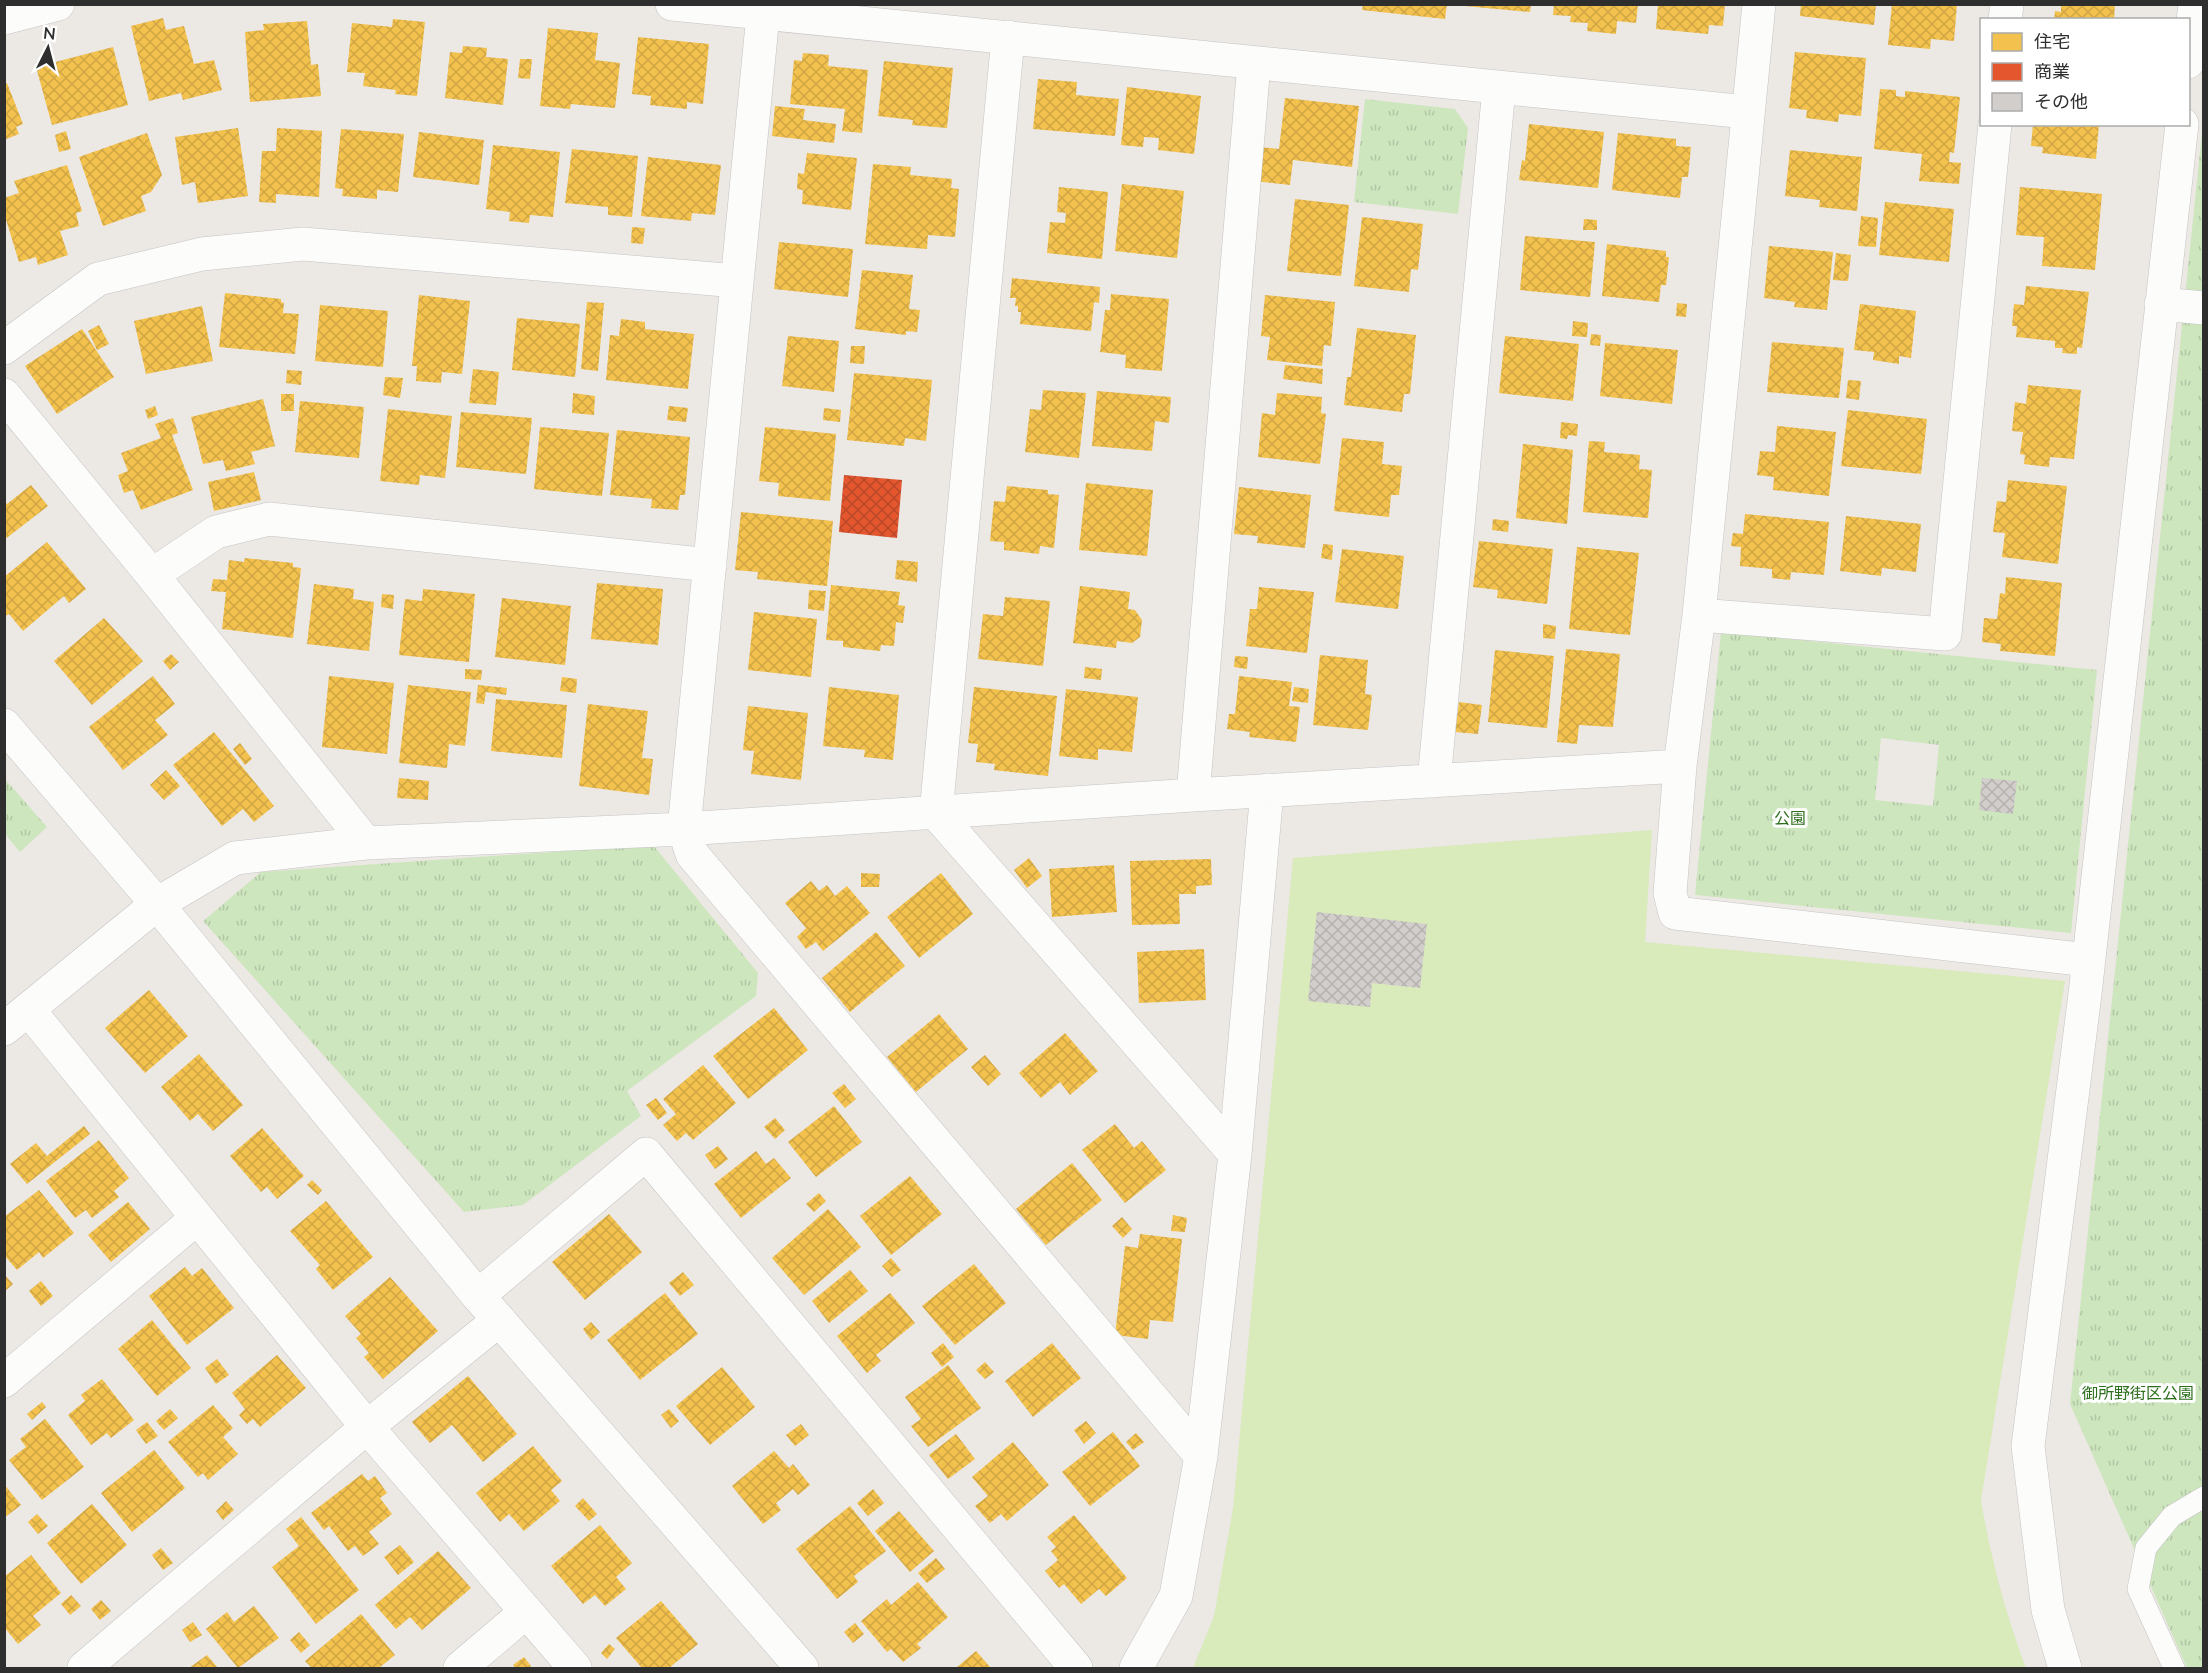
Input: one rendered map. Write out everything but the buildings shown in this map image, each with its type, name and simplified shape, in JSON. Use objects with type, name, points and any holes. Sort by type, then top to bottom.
[{"type":"street","points":[[4,18],[58,4]]},
{"type":"street","points":[[672,4],[763,8],[1008,37],[1747,112]]},
{"type":"street","points":[[1759,4],[1699,615],[1680,766],[1670,893],[1675,913],[2088,960]]},
{"type":"street","points":[[2190,45],[2195,4]]},
{"type":"street","points":[[763,8],[684,829],[692,854],[1201,1456]]},
{"type":"street","points":[[1008,37],[936,813],[1235,1154]]},
{"type":"street","points":[[1193,795],[1254,63]]},
{"type":"street","points":[[1434,781],[1499,88]]},
{"type":"street","points":[[1699,615],[1945,634],[1995,126]]},
{"type":"street","points":[[2065,1668],[2048,1611],[2028,1446],[2088,960],[2182,126]]},
{"type":"street","points":[[4,348],[98,279],[202,254],[303,244],[737,281]]},
{"type":"street","points":[[2162,304],[2204,309]]},
{"type":"street","points":[[4,395],[152,575],[366,843]]},
{"type":"street","points":[[152,575],[216,532],[269,519],[710,565]]},
{"type":"street","points":[[4,725],[157,904],[478,1296],[802,1668]]},
{"type":"street","points":[[574,1668],[367,1427],[196,1218],[16,1019],[157,904],[236,858],[366,843],[684,829],[1267,790],[1680,766]]},
{"type":"street","points":[[1136,1668],[1176,1596],[1201,1456],[1235,1154],[1267,790]]},
{"type":"street","points":[[478,1296],[646,1154],[1076,1668]]},
{"type":"street","points":[[4,1381],[196,1218]]},
{"type":"street","points":[[84,1668],[367,1427],[499,1320]]},
{"type":"street","points":[[460,1668],[526,1612]]},
{"type":"lane","points":[[2174,1668],[2138,1589],[2146,1548],[2172,1516],[2204,1497]]},
{"type":"green space","points":[[1365,99],[1455,109],[1468,128],[1458,214],[1354,202]]},
{"type":"green space","name":"御所野街区公園","points":[[2203,123],[2203,1668],[2187,1668],[2070,1404]]},
{"type":"green space","name":"公園","points":[[1721,632],[2097,670],[2071,933],[1695,895]],"holes":[[[1881,738],[1939,745],[1933,806],[1875,800]]]},
{"type":"green space","points":[[5,779],[47,827],[20,852],[5,834]]},
{"type":"green space","points":[[1652,830],[1645,942],[2065,981],[1981,1500],[1999,1585],[2026,1668],[1193,1668],[1214,1616],[1233,1508],[1293,858]]},
{"type":"green space","points":[[653,845],[758,973],[756,996],[627,1091],[641,1116],[523,1205],[464,1212],[203,921],[261,872]]}]
